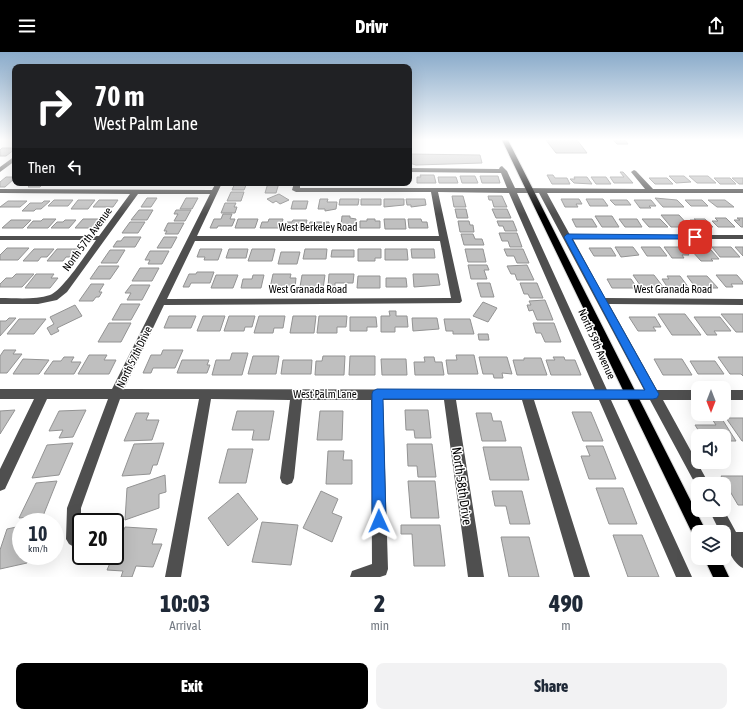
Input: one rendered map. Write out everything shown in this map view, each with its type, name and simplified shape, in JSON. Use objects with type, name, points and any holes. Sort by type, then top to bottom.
[{"type":"main road","name":"North 59th Avenue","points":[[516,164],[696,525]]},
{"type":"main road","points":[[715,565],[721,577]]},
{"type":"street","name":"North 59th Avenue","points":[[412,170],[503,169],[684,577]]},
{"type":"street","points":[[634,172],[650,191]]},
{"type":"street","points":[[49,192],[54,186]]},
{"type":"street","points":[[297,186],[512,191],[743,191]]},
{"type":"street","points":[[0,191],[136,192],[217,187]]},
{"type":"street","name":"North 57th Drive","points":[[74,513],[74,508],[116,394],[217,187]]},
{"type":"street","points":[[434,190],[444,238]]},
{"type":"street","name":"North 59th Avenue","points":[[542,191],[698,477]]},
{"type":"street","name":"North 57th Avenue","points":[[0,301],[38,301],[54,298],[64,290],[136,192]]},
{"type":"street","points":[[567,237],[743,237]]},
{"type":"street","points":[[0,238],[102,238]]},
{"type":"street","name":"West Berkeley Road","points":[[191,239],[444,238]]},
{"type":"street","name":"West Granada Road","points":[[160,302],[457,301],[444,238]]},
{"type":"street","name":"West Granada Road","points":[[602,301],[743,302]]},
{"type":"street","name":"West Palm Lane","points":[[0,394],[691,395]]},
{"type":"street","points":[[0,484],[43,394]]},
{"type":"street","points":[[173,577],[206,394]]},
{"type":"street","points":[[287,478],[297,394]]},
{"type":"street","points":[[358,577],[380,569],[377,394]]},
{"type":"street","points":[[526,394],[582,577]]},
{"type":"street","name":"North 58th Drive","points":[[449,395],[476,577]]},
{"type":"street","points":[[731,395],[743,395]]},
{"type":"street","points":[[721,517],[738,540],[743,560]]},
{"type":"building","points":[[620,172],[623,172],[633,183],[614,183],[610,177],[624,177]]},
{"type":"building","points":[[420,175],[434,175],[436,183],[417,183],[417,177],[421,177]]},
{"type":"building","points":[[547,175],[553,175],[555,178],[567,178],[570,184],[552,184]]},
{"type":"building","points":[[460,176],[475,176],[478,183],[462,183]]},
{"type":"building","points":[[480,176],[498,176],[500,183],[482,183]]},
{"type":"building","points":[[669,176],[684,176],[691,182],[676,183]]},
{"type":"building","points":[[689,176],[708,176],[716,183],[697,183]]},
{"type":"building","points":[[6,177],[12,177],[12,181],[5,187],[0,187],[0,182]]},
{"type":"building","points":[[438,177],[456,177],[458,183],[439,183]]},
{"type":"building","points":[[574,177],[587,177],[592,184],[574,183],[570,179],[575,179]]},
{"type":"building","points":[[591,177],[606,177],[611,184],[596,184]]},
{"type":"building","points":[[649,178],[667,178],[673,184],[655,184]]},
{"type":"building","points":[[714,178],[730,178],[736,184],[720,184]]},
{"type":"building","points":[[732,178],[743,178],[743,184],[739,184]]},
{"type":"building","points":[[29,186],[41,186],[40,187],[28,187]]},
{"type":"building","points":[[234,186],[246,186],[244,190],[232,190]]},
{"type":"building","points":[[267,186],[278,186],[276,193],[265,193]]},
{"type":"building","points":[[231,192],[244,192],[241,201],[227,201]]},
{"type":"building","points":[[279,194],[289,200],[280,204],[276,201],[273,203],[267,199]]},
{"type":"building","points":[[452,196],[463,196],[466,207],[454,207]]},
{"type":"building","points":[[488,196],[502,196],[507,207],[494,207],[492,200],[489,200]]},
{"type":"building","points":[[147,198],[157,198],[151,207],[141,207]]},
{"type":"building","points":[[186,198],[198,198],[192,209],[180,209]]},
{"type":"building","points":[[655,198],[677,200],[684,207],[663,207]]},
{"type":"building","points":[[320,199],[328,199],[327,202],[337,202],[336,209],[325,211],[325,209],[318,209]]},
{"type":"building","points":[[340,199],[359,199],[358,205],[339,205]]},
{"type":"building","points":[[361,199],[381,199],[381,205],[361,205]]},
{"type":"building","points":[[384,199],[404,199],[404,205],[384,207]]},
{"type":"building","points":[[406,199],[425,199],[426,205],[411,207],[411,205],[407,205]]},
{"type":"building","points":[[561,199],[579,199],[582,204],[576,204],[578,207],[565,207]]},
{"type":"building","points":[[586,199],[603,199],[608,206],[590,206]]},
{"type":"building","points":[[54,200],[73,200],[68,206],[48,206]]},
{"type":"building","points":[[78,200],[95,200],[88,209],[71,209]]},
{"type":"building","points":[[99,200],[118,200],[113,207],[93,207]]},
{"type":"building","points":[[610,200],[627,200],[631,205],[615,205]]},
{"type":"building","points":[[634,200],[651,200],[656,206],[649,206],[651,208],[640,208]]},
{"type":"building","points":[[685,200],[702,200],[708,206],[691,206]]},
{"type":"building","points":[[708,200],[725,200],[734,207],[717,207]]},
{"type":"building","points":[[8,201],[27,201],[20,207],[0,207]]},
{"type":"building","points":[[44,201],[50,201],[41,209],[36,209],[34,211],[22,211],[30,203],[42,203]]},
{"type":"building","points":[[293,201],[308,201],[306,209],[291,209]]},
{"type":"building","points":[[225,203],[236,203],[234,207],[237,207],[235,213],[221,213]]},
{"type":"building","points":[[455,209],[466,209],[468,218],[457,218]]},
{"type":"building","points":[[492,209],[507,209],[511,218],[496,218]]},
{"type":"building","points":[[139,210],[153,210],[147,220],[131,220]]},
{"type":"building","points":[[176,210],[191,210],[185,221],[174,221],[178,214],[174,214]]},
{"type":"building","points":[[223,214],[232,214],[230,219],[235,219],[232,226],[218,226],[217,228],[210,228],[214,219],[221,219]]},
{"type":"building","points":[[661,215],[679,215],[690,227],[671,227]]},
{"type":"building","points":[[342,216],[350,216],[350,218],[356,219],[355,228],[346,228],[346,226],[341,226]]},
{"type":"building","points":[[595,216],[612,216],[619,227],[602,227]]},
{"type":"building","points":[[715,218],[726,218],[735,227],[718,227],[712,221],[718,221]]},
{"type":"building","points":[[737,218],[743,218],[743,227],[741,227],[734,220],[740,220]]},
{"type":"building","points":[[43,219],[56,219],[48,228],[27,228],[33,221],[41,221]]},
{"type":"building","points":[[83,219],[103,219],[96,228],[75,228]]},
{"type":"building","points":[[238,219],[258,219],[255,228],[235,228]]},
{"type":"building","points":[[269,219],[283,219],[281,228],[260,228],[262,222],[268,222]]},
{"type":"building","points":[[367,219],[375,219],[375,221],[380,221],[380,228],[360,228],[360,221],[367,221]]},
{"type":"building","points":[[384,219],[405,219],[406,229],[385,229]]},
{"type":"building","points":[[408,219],[421,219],[422,222],[427,222],[428,228],[409,228]]},
{"type":"building","points":[[572,219],[592,219],[597,227],[576,227]]},
{"type":"building","points":[[619,219],[637,219],[642,227],[625,227]]},
{"type":"building","points":[[642,219],[660,219],[668,227],[649,227]]},
{"type":"building","points":[[694,219],[705,219],[713,227],[696,227],[690,220],[696,220]]},
{"type":"building","points":[[11,220],[31,220],[23,228],[2,228]]},
{"type":"building","points":[[65,220],[76,220],[69,228],[51,228],[57,222],[63,222]]},
{"type":"building","points":[[293,220],[307,220],[305,228],[285,228],[287,222],[292,222]]},
{"type":"building","points":[[458,221],[469,221],[470,225],[473,225],[474,232],[460,232]]},
{"type":"building","points":[[497,221],[513,221],[517,231],[505,231],[503,226],[499,226]]},
{"type":"building","points":[[130,222],[145,222],[138,233],[122,233]]},
{"type":"building","points":[[310,222],[329,222],[328,229],[309,229]]},
{"type":"building","points":[[168,223],[184,223],[178,234],[165,234],[167,231],[164,231]]},
{"type":"building","points":[[499,233],[517,233],[522,247],[510,247],[508,241],[502,241]]},
{"type":"building","points":[[461,234],[473,234],[475,239],[482,239],[484,245],[464,245]]},
{"type":"building","points":[[124,237],[141,237],[135,247],[113,247],[117,241],[121,241]]},
{"type":"building","points":[[164,237],[177,237],[171,248],[157,248]]},
{"type":"building","points":[[615,247],[633,247],[639,255],[621,257]]},
{"type":"building","points":[[641,247],[660,247],[667,256],[647,256]]},
{"type":"building","points":[[664,247],[683,247],[689,255],[682,255],[684,258],[672,258]]},
{"type":"building","points":[[712,247],[731,247],[740,257],[720,257]]},
{"type":"building","points":[[735,247],[743,247],[743,256]]},
{"type":"building","points":[[7,248],[29,248],[18,260],[0,260],[0,255]]},
{"type":"building","points":[[589,248],[611,248],[616,256],[594,256]]},
{"type":"building","points":[[34,249],[54,249],[47,257],[41,257],[38,261],[23,261]]},
{"type":"building","points":[[57,249],[80,249],[74,257],[66,257],[63,261],[47,261]]},
{"type":"building","points":[[200,249],[222,249],[218,260],[204,260],[205,257],[197,257]]},
{"type":"building","points":[[229,249],[248,249],[246,258],[226,258]]},
{"type":"building","points":[[252,249],[275,249],[272,261],[248,261]]},
{"type":"building","points":[[305,249],[327,249],[326,259],[303,259]]},
{"type":"building","points":[[358,249],[381,249],[381,258],[375,258],[375,261],[358,261]]},
{"type":"building","points":[[385,249],[407,249],[408,260],[385,260]]},
{"type":"building","points":[[411,249],[434,249],[435,258],[412,258]]},
{"type":"building","points":[[465,249],[483,249],[486,262],[468,262]]},
{"type":"building","points":[[504,249],[523,249],[529,263],[517,263],[514,256],[507,256]]},
{"type":"building","points":[[110,250],[125,250],[117,263],[101,263]]},
{"type":"building","points":[[332,250],[354,250],[354,257],[331,257]]},
{"type":"building","points":[[691,250],[711,250],[719,259],[711,259],[713,261],[701,261]]},
{"type":"building","points":[[150,251],[169,251],[162,264],[148,264],[150,260],[145,260]]},
{"type":"building","points":[[281,252],[300,252],[297,264],[278,264]]},
{"type":"building","points":[[468,265],[487,265],[489,270],[484,270],[487,279],[471,279]]},
{"type":"building","points":[[527,265],[534,280],[517,280],[515,274],[511,274],[507,266]]},
{"type":"building","points":[[99,266],[119,266],[110,279],[90,279]]},
{"type":"building","points":[[140,268],[159,268],[152,281],[132,281]]},
{"type":"building","points":[[197,272],[214,272],[210,283],[191,283],[189,287],[183,287],[189,274],[196,274]]},
{"type":"building","points":[[16,274],[34,274],[22,287],[0,287],[0,284],[6,278],[12,278]]},
{"type":"building","points":[[36,274],[54,274],[51,278],[58,278],[50,288],[25,288]]},
{"type":"building","points":[[273,274],[291,274],[290,278],[296,278],[295,288],[270,288]]},
{"type":"building","points":[[329,274],[354,274],[353,283],[335,283],[335,287],[328,287]]},
{"type":"building","points":[[413,274],[438,274],[440,285],[414,287]]},
{"type":"building","points":[[216,275],[238,275],[233,288],[211,288]]},
{"type":"building","points":[[253,275],[264,275],[261,288],[241,288],[243,279],[252,279]]},
{"type":"building","points":[[302,275],[325,275],[323,289],[308,289],[308,287],[300,287]]},
{"type":"building","points":[[633,275],[654,275],[664,288],[642,288]]},
{"type":"building","points":[[716,275],[737,275],[743,284],[731,284],[733,287],[726,287]]},
{"type":"building","points":[[358,276],[380,276],[380,288],[357,288]]},
{"type":"building","points":[[667,276],[680,276],[689,288],[668,288],[662,279],[669,279]]},
{"type":"building","points":[[687,276],[707,276],[718,288],[696,288]]},
{"type":"building","points":[[386,278],[406,278],[407,287],[386,287]]},
{"type":"building","points":[[607,279],[631,279],[637,288],[612,288]]},
{"type":"building","points":[[477,283],[490,283],[494,297],[481,297]]},
{"type":"building","points":[[520,283],[537,283],[543,298],[530,298],[528,294],[524,294]]},
{"type":"building","points":[[91,284],[104,284],[99,292],[102,292],[99,297],[96,297],[93,301],[79,301]]},
{"type":"building","points":[[131,285],[150,285],[142,300],[127,300],[131,293],[125,293]]},
{"type":"building","points":[[545,300],[553,320],[537,320],[533,310],[529,311],[527,305],[531,305],[529,301]]},
{"type":"building","points":[[483,302],[497,308],[488,322],[473,316]]},
{"type":"building","points":[[121,304],[140,304],[131,320],[112,320]]},
{"type":"building","points":[[75,305],[82,316],[57,328],[59,331],[51,335],[47,328],[54,324],[50,317]]},
{"type":"building","points":[[389,311],[396,311],[396,316],[407,316],[408,327],[395,327],[395,332],[381,332],[381,316],[390,316]]},
{"type":"building","points":[[658,314],[685,314],[701,335],[672,335]]},
{"type":"building","points":[[721,314],[743,314],[743,332],[736,332]]},
{"type":"building","points":[[169,316],[196,316],[191,328],[164,328]]},
{"type":"building","points":[[203,316],[225,316],[220,331],[197,331]]},
{"type":"building","points":[[229,316],[255,316],[252,327],[245,327],[244,331],[224,331]]},
{"type":"building","points":[[259,316],[285,316],[283,328],[274,328],[273,333],[254,333]]},
{"type":"building","points":[[293,316],[316,316],[314,333],[290,333]]},
{"type":"building","points":[[319,316],[347,316],[346,327],[337,327],[337,333],[317,333]]},
{"type":"building","points":[[350,317],[376,317],[377,327],[367,327],[367,331],[350,331]]},
{"type":"building","points":[[629,317],[655,317],[661,327],[653,327],[656,331],[638,331]]},
{"type":"building","points":[[694,317],[720,317],[731,331],[714,331],[717,335],[707,335]]},
{"type":"building","points":[[9,318],[16,318],[0,336],[0,321],[6,321]]},
{"type":"building","points":[[412,318],[437,318],[439,329],[413,331]]},
{"type":"building","points":[[19,319],[46,319],[34,334],[7,334]]},
{"type":"building","points":[[444,319],[470,319],[474,334],[453,334],[453,331],[446,331]]},
{"type":"building","points":[[109,323],[131,323],[121,342],[98,342]]},
{"type":"building","points":[[533,323],[554,323],[561,342],[545,342],[541,333],[536,333]]},
{"type":"building","points":[[478,334],[488,334],[489,340],[479,340]]},
{"type":"building","points":[[4,350],[16,350],[13,354],[22,354],[7,373],[0,373],[0,356]]},
{"type":"building","points":[[163,350],[183,350],[175,368],[153,368],[151,373],[143,373],[151,355],[161,355]]},
{"type":"building","points":[[232,353],[248,353],[242,375],[212,375],[216,360],[230,360]]},
{"type":"building","points":[[89,355],[107,355],[104,360],[116,360],[109,374],[78,374]]},
{"type":"building","points":[[456,355],[474,355],[478,374],[448,374],[446,360],[457,360]]},
{"type":"building","points":[[253,356],[279,356],[276,374],[248,374]]},
{"type":"building","points":[[323,356],[345,356],[344,375],[315,375],[316,361],[322,361]]},
{"type":"building","points":[[350,356],[375,356],[375,375],[349,375]]},
{"type":"building","points":[[64,357],[74,357],[71,362],[81,362],[74,374],[44,374],[53,361],[61,361]]},
{"type":"building","points":[[424,357],[434,357],[435,362],[442,362],[444,375],[415,375],[414,362],[425,362]]},
{"type":"building","points":[[479,357],[507,357],[512,374],[502,373],[503,378],[494,378],[493,374],[483,374]]},
{"type":"building","points":[[553,357],[564,357],[565,360],[575,360],[581,375],[551,375],[546,360],[555,360]]},
{"type":"building","points":[[718,357],[743,357],[743,376],[741,374],[730,374]]},
{"type":"building","points":[[524,358],[541,358],[547,375],[517,375],[513,360],[524,360]]},
{"type":"building","points":[[23,359],[49,360],[39,374],[13,374]]},
{"type":"building","points":[[381,359],[406,359],[407,375],[382,375]]},
{"type":"building","points":[[654,359],[682,359],[692,375],[663,375]]},
{"type":"building","points":[[182,360],[209,360],[207,365],[210,365],[207,373],[177,373]]},
{"type":"building","points":[[283,360],[312,360],[311,374],[281,374]]},
{"type":"building","points":[[690,361],[715,361],[724,374],[698,374]]},
{"type":"building","points":[[15,410],[0,434],[0,411]]},
{"type":"building","points":[[86,410],[73,437],[59,438],[63,430],[49,431],[59,411]]},
{"type":"building","points":[[405,410],[428,410],[431,438],[415,438],[414,430],[406,430]]},
{"type":"building","points":[[237,411],[274,411],[269,440],[252,440],[254,430],[232,430]]},
{"type":"building","points":[[320,411],[343,411],[342,440],[317,440]]},
{"type":"building","points":[[572,412],[591,412],[603,441],[583,441]]},
{"type":"building","points":[[136,413],[149,413],[146,420],[159,420],[152,440],[124,441]]},
{"type":"building","points":[[476,413],[491,413],[493,421],[501,421],[506,441],[482,441]]},
{"type":"building","points":[[731,418],[743,418],[742,441],[728,421],[731,421]]},
{"type":"building","points":[[713,421],[723,421],[728,429],[698,429],[695,425],[716,425]]},
{"type":"building","points":[[731,433],[736,441],[731,441]]},
{"type":"building","points":[[73,443],[59,475],[32,478],[47,445]]},
{"type":"building","points":[[164,443],[157,465],[153,465],[150,474],[122,476],[134,444]]},
{"type":"building","points":[[407,444],[432,444],[436,477],[418,477],[417,466],[408,466]]},
{"type":"building","points":[[586,446],[603,446],[616,479],[589,479],[581,456],[590,456]]},
{"type":"building","points":[[483,447],[521,447],[529,480],[490,480]]},
{"type":"building","points":[[228,449],[253,449],[246,483],[219,483]]},
{"type":"building","points":[[328,451],[344,451],[343,460],[352,460],[352,484],[326,484]]},
{"type":"building","points":[[165,475],[166,492],[159,494],[159,508],[125,520],[127,488]]},
{"type":"building","points":[[743,476],[743,505],[738,505],[731,493],[731,477],[722,477]]},
{"type":"building","points":[[57,481],[44,513],[21,513],[36,483]]},
{"type":"building","points":[[408,481],[435,481],[439,518],[411,518]]},
{"type":"building","points":[[596,488],[623,488],[637,524],[609,524]]},
{"type":"building","points":[[321,491],[338,499],[332,513],[342,517],[332,542],[303,528]]},
{"type":"building","points":[[492,491],[522,491],[530,524],[510,524],[506,506],[495,506]]},
{"type":"building","points":[[238,493],[258,519],[228,546],[208,518]]},
{"type":"building","points":[[262,522],[298,525],[291,565],[252,562]]},
{"type":"building","points":[[401,525],[440,525],[445,566],[414,566],[412,534],[401,534]]},
{"type":"building","points":[[125,527],[157,529],[152,544],[162,544],[153,567],[136,566],[132,577],[121,577],[123,571],[107,570],[109,565],[124,565]]},
{"type":"building","points":[[12,528],[12,565],[18,565],[0,569],[0,550],[7,529]]},
{"type":"building","points":[[613,535],[642,535],[659,577],[628,577]]},
{"type":"building","points":[[501,537],[529,537],[539,577],[509,577]]},
{"type":"route","points":[[379,521],[377,394],[653,394],[567,237],[695,237]]}]
